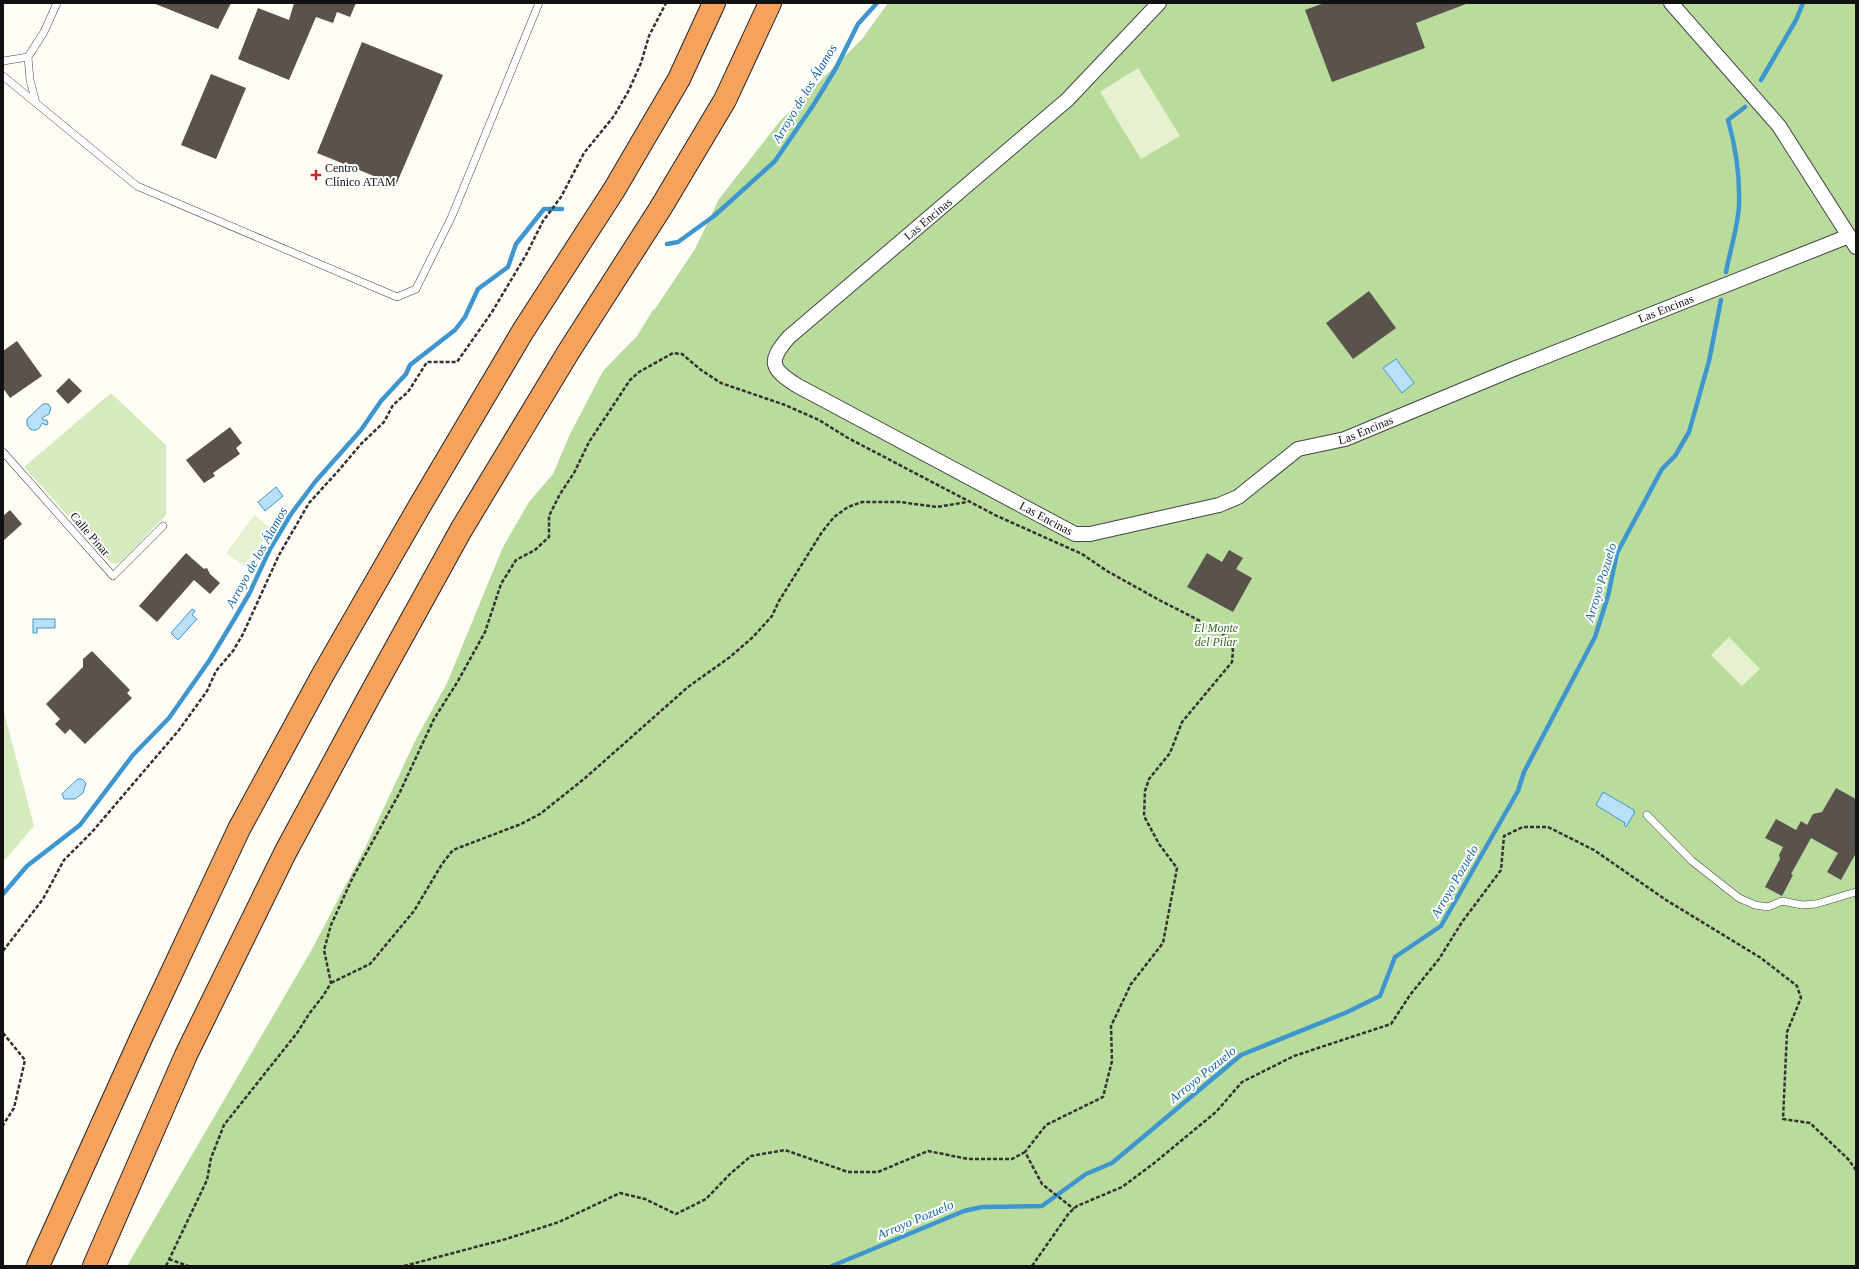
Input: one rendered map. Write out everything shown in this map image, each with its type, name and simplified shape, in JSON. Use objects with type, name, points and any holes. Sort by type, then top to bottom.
[{"type":"highway","points":[[38,1266],[145,1029],[243,822],[322,676],[419,507],[523,331],[614,190],[679,79],[714,3]]},
{"type":"highway","points":[[94,1266],[186,1055],[285,853],[461,530],[569,352],[660,209],[725,100],[770,3]]},
{"type":"street","name":"Las Encinas","points":[[1158,3],[1067,100],[789,337],[774,358],[776,368],[786,379],[1075,534],[1090,534],[1219,505],[1238,497],[1298,449],[1345,439],[1511,370],[1852,241],[1779,126],[1671,3]]},
{"type":"lane","points":[[36,103],[30,80],[28,57],[44,32],[57,3]]},
{"type":"lane","points":[[3,76],[137,186],[397,297],[416,289],[452,216],[539,3]]},
{"type":"lane","points":[[3,61],[28,57]]},
{"type":"lane","name":"Calle Pinar","points":[[3,452],[113,576],[163,526]]},
{"type":"lane","points":[[1647,815],[1692,861],[1746,902],[1761,907],[1768,907],[1782,901],[1802,905],[1816,904],[1856,892]]},
{"type":"path","points":[[3,950],[43,899],[64,860],[92,832],[174,736],[207,691],[216,671],[243,634],[279,555],[309,503],[361,444],[384,422],[393,405],[408,392],[427,362],[457,362],[485,322],[526,255],[543,221],[561,197],[584,153],[614,116],[629,90],[641,64],[649,36],[666,3]]},
{"type":"path","points":[[331,983],[324,950],[331,925],[353,877],[399,794],[434,719],[458,681],[485,632],[501,584],[516,560],[535,550],[549,537],[549,516],[560,494],[574,473],[589,442],[622,390],[639,372],[673,353],[682,354],[701,370],[721,383],[784,405],[819,420],[848,438],[969,502],[1018,526],[1082,554],[1107,571],[1216,629],[1229,639],[1233,650],[1232,662],[1182,722],[1170,753],[1149,779],[1145,791],[1144,816],[1159,844],[1177,868],[1163,943],[1131,984],[1111,1026],[1112,1061],[1103,1097],[1046,1125],[1025,1152],[1012,1159],[968,1159],[928,1150],[878,1172],[848,1172],[785,1150],[751,1156],[706,1199],[676,1214],[645,1199],[620,1193],[559,1222],[506,1239],[404,1266]]},
{"type":"path","points":[[166,1266],[207,1180],[211,1158],[224,1125],[297,1033],[309,1014],[324,996],[331,983],[370,964],[414,911],[442,864],[454,850],[521,824],[540,814],[584,779],[688,687],[730,657],[753,637],[772,616],[779,601],[822,532],[834,517],[848,507],[862,502],[900,502],[937,507],[969,502]]},
{"type":"path","points":[[1032,1266],[1054,1233],[1074,1209],[1094,1198],[1122,1187],[1153,1164],[1216,1112],[1242,1082],[1294,1056],[1391,1024],[1410,995],[1439,960],[1462,922],[1500,870],[1504,836],[1523,827],[1548,827],[1594,850],[1666,900],[1761,958],[1797,986],[1801,998],[1787,1032],[1783,1119],[1810,1122],[1848,1159],[1856,1170]]},
{"type":"path","points":[[3,1033],[25,1060],[14,1108],[3,1125]]},
{"type":"path","points":[[1025,1152],[1042,1184],[1074,1209]]},
{"type":"path","points":[[169,1259],[188,1266]]},
{"type":"green space","name":"El Monte del Pilar","points":[[888,3],[1856,3],[1856,1266],[127,1266],[311,951],[365,848],[416,739],[447,683],[503,547],[529,502],[553,474],[570,434],[603,371],[637,336],[695,249],[719,199],[780,121],[862,39]]},
{"type":"green space","points":[[1138,68],[1180,136],[1141,159],[1100,92]]},
{"type":"green space","points":[[111,393],[166,445],[166,515],[121,562],[116,564],[110,562],[24,467]]},
{"type":"green space","points":[[254,515],[272,529],[244,566],[226,553]]},
{"type":"green space","points":[[1729,637],[1760,669],[1742,686],[1711,655]]},
{"type":"green space","points":[[3,708],[34,826],[3,862]]},
{"type":"water","points":[[1396,359],[1414,383],[1402,393],[1383,368]]},
{"type":"water","points":[[43,404],[48,404],[51,408],[49,414],[42,418],[43,420],[47,420],[48,424],[46,425],[42,423],[38,429],[30,429],[27,425],[27,419]]},
{"type":"water","points":[[276,487],[283,496],[265,511],[258,502]]},
{"type":"water","points":[[192,609],[195,611],[192,615],[197,619],[178,640],[171,633]]},
{"type":"water","points":[[33,619],[55,619],[55,628],[37,628],[37,633],[33,633]]},
{"type":"water","points":[[78,779],[82,779],[86,783],[83,793],[75,799],[64,799],[62,794]]},
{"type":"water","points":[[1603,792],[1634,810],[1633,811],[1635,812],[1626,827],[1624,825],[1625,823],[1596,805]]},
{"type":"building","points":[[153,3],[231,3],[218,29]]},
{"type":"building","points":[[294,3],[356,3],[350,17],[337,12],[333,23],[316,17],[289,80],[238,59],[258,8],[289,20]]},
{"type":"building","points":[[1324,3],[1466,4],[1416,23],[1425,48],[1332,82],[1305,10]]},
{"type":"building","points":[[362,42],[443,75],[396,185],[317,153]]},
{"type":"building","points":[[211,74],[246,88],[216,159],[181,145]]},
{"type":"building","points":[[1369,291],[1396,328],[1353,359],[1326,323]]},
{"type":"building","points":[[17,341],[42,376],[10,398],[3,388],[3,351]]},
{"type":"building","points":[[69,378],[82,391],[68,404],[56,391]]},
{"type":"building","points":[[230,427],[242,443],[236,448],[240,454],[213,473],[215,476],[204,483],[186,460]]},
{"type":"building","points":[[10,510],[22,524],[3,541],[3,516]]},
{"type":"building","points":[[1229,550],[1243,558],[1236,569],[1252,578],[1233,612],[1187,587],[1207,553],[1222,562]]},
{"type":"building","points":[[186,553],[204,569],[207,568],[210,574],[220,583],[210,594],[194,580],[157,622],[139,606]]},
{"type":"building","points":[[92,651],[130,690],[127,693],[132,698],[85,744],[70,729],[65,734],[55,724],[60,719],[46,704],[83,667],[83,659]]},
{"type":"building","points":[[1836,788],[1856,799],[1856,853],[1841,880],[1827,872],[1838,853],[1811,838],[1791,874],[1793,875],[1782,896],[1765,887],[1780,859],[1779,855],[1783,847],[1765,838],[1776,819],[1796,830],[1801,821],[1807,825],[1813,814],[1822,812]]},
{"type":"waterway","name":"Arroyo de los Álamos","points":[[667,244],[678,242],[714,216],[775,161],[814,104],[836,68],[858,24],[877,3]]},
{"type":"waterway","name":"Arroyo Pozuelo","points":[[1761,80],[1796,20],[1803,3]]},
{"type":"waterway","name":"Arroyo Pozuelo","points":[[1726,272],[1737,222],[1739,205],[1737,162],[1728,120],[1745,107]]},
{"type":"waterway","name":"Arroyo de los Álamos","points":[[3,894],[27,866],[80,825],[133,755],[169,718],[209,661],[235,618],[249,594],[270,549],[291,514],[315,482],[361,430],[381,401],[406,374],[410,365],[455,330],[465,317],[478,289],[508,267],[516,244],[544,209],[562,209]]},
{"type":"waterway","name":"Arroyo Pozuelo","points":[[832,1266],[964,1211],[982,1207],[1042,1206],[1086,1174],[1112,1163],[1241,1055],[1345,1013],[1380,996],[1395,957],[1441,926],[1518,791],[1524,772],[1595,637],[1608,596],[1617,553],[1662,469],[1675,456],[1689,432],[1709,361],[1721,300]]},
{"type":"place","name":"Centro Clínico ATAM","points":[[316,175]]}]
